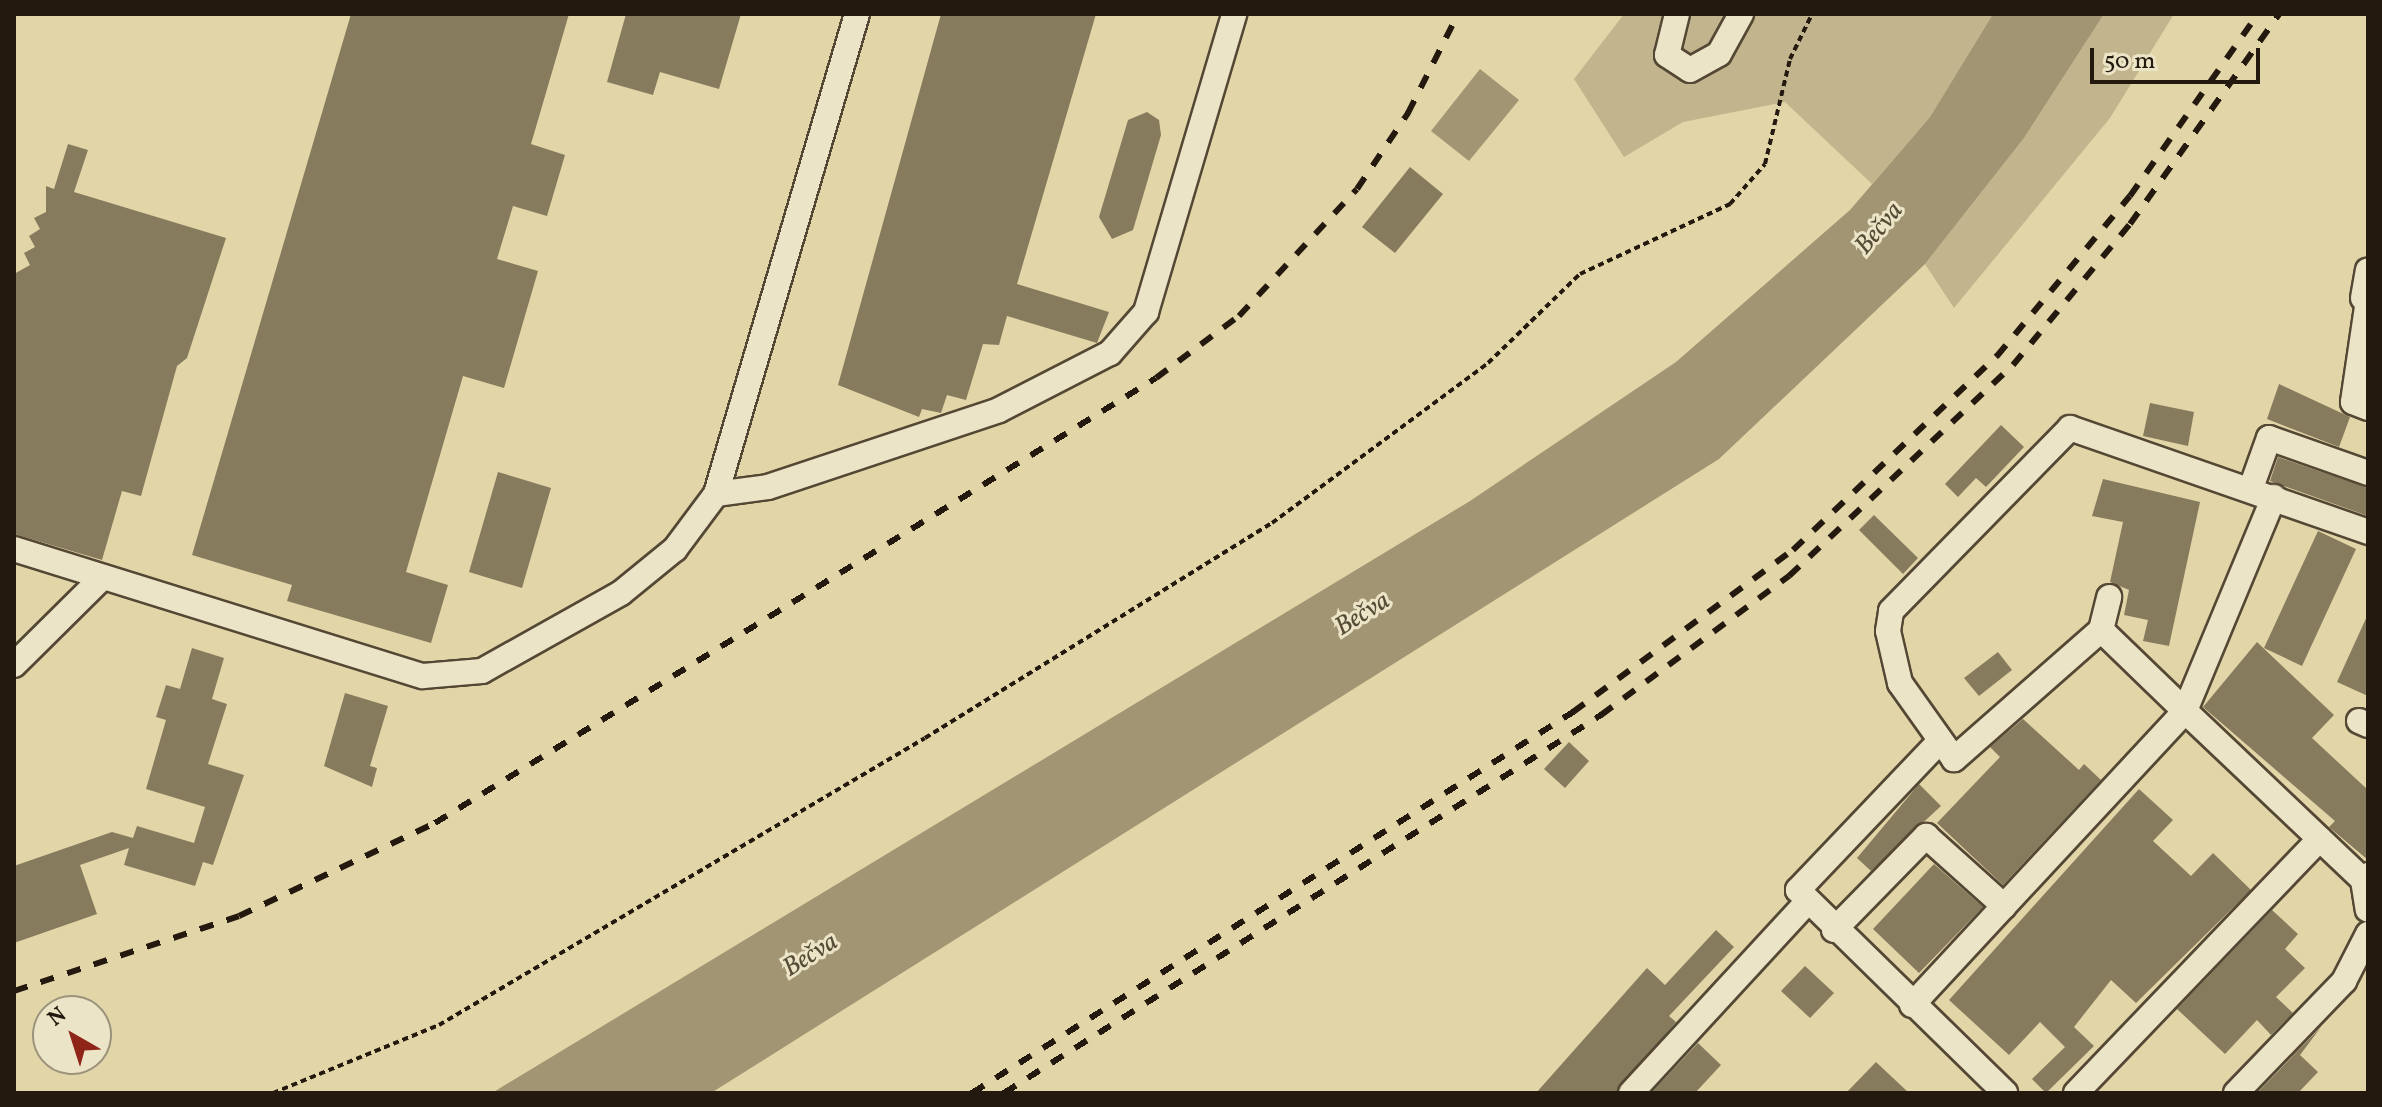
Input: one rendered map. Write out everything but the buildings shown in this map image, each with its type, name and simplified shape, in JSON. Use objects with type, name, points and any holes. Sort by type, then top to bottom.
[{"type":"lane","points":[[14,549],[423,676],[460,678],[524,651],[621,593],[675,549],[716,494],[857,14]]},
{"type":"lane","points":[[716,494],[768,487],[999,410],[1110,353],[1146,312],[1234,14]]},
{"type":"lane","points":[[1677,14],[1667,55],[1690,70],[1719,54],[1741,14]]},
{"type":"lane","points":[[2368,270],[2353,402],[2368,408]]},
{"type":"lane","points":[[2109,597],[2101,630],[1954,759],[1938,743],[1900,683],[1891,652],[1891,611],[2057,434],[2086,428],[2368,532]]},
{"type":"lane","points":[[1912,1005],[2185,711],[2262,492],[2269,438],[2368,473]]},
{"type":"lane","points":[[14,665],[103,577]]},
{"type":"lane","points":[[2101,630],[2320,839],[2366,877],[2368,910]]},
{"type":"lane","points":[[1938,743],[1798,890],[1834,930],[2005,1093]]},
{"type":"lane","points":[[1834,930],[1926,836],[2004,906]]},
{"type":"lane","points":[[2076,1093],[2320,839]]},
{"type":"lane","points":[[1631,1093],[1808,901]]},
{"type":"lane","points":[[2236,1093],[2344,981],[2368,934]]},
{"type":"path","points":[[273,1093],[439,1025],[925,738],[1272,523],[1488,363],[1580,274],[1730,204],[1765,164],[1790,59],[1812,14]]},
{"type":"shaded area","points":[[1624,14],[1993,14],[1930,117],[1872,184],[1785,102],[1683,122],[1624,157],[1574,79]]},
{"type":"shaded area","points":[[2104,14],[2174,14],[2110,118],[1954,308],[1925,264],[2024,138]]},
{"type":"water","name":"Bečva","points":[[1993,14],[2104,14],[2024,138],[1925,264],[1719,459],[711,1093],[492,1093],[1470,501],[1676,362],[1850,210],[1930,117]]},
{"type":"water","points":[[1480,69],[1519,100],[1469,161],[1431,131]]},
{"type":"railway","points":[[14,991],[239,916],[435,823],[1156,378],[1239,316],[1357,189],[1408,113],[1458,14]]},
{"type":"railway","points":[[972,1093],[1573,712],[1793,550],[1997,356],[2130,196],[2258,14]]},
{"type":"railway","points":[[1004,1093],[1601,715],[1789,576],[2013,365],[2130,224],[2279,14]]}]
